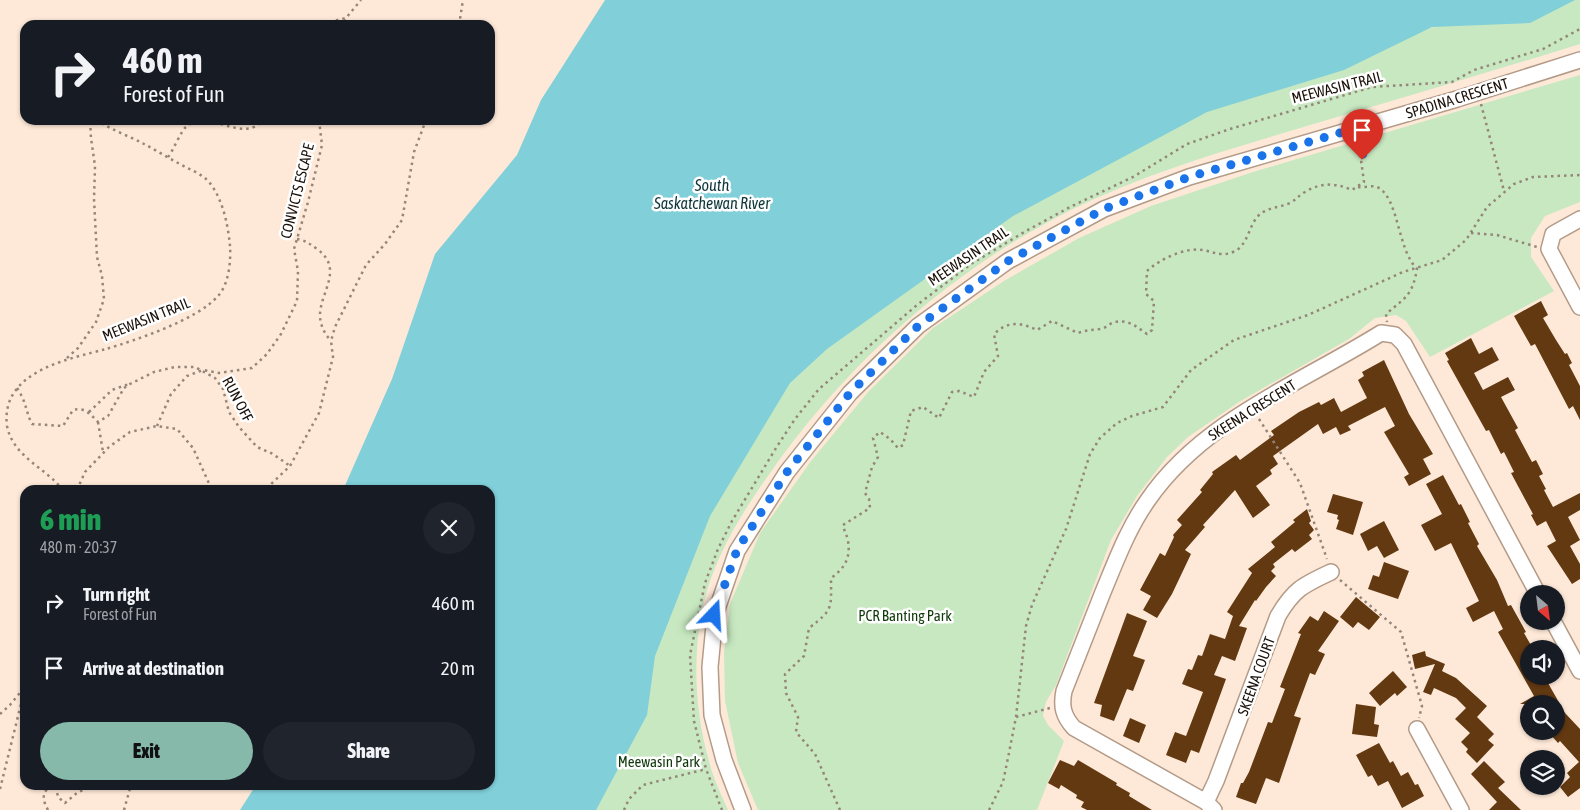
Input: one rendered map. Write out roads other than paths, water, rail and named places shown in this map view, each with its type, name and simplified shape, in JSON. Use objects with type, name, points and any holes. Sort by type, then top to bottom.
[{"type":"street","name":"SPADINA CRESCENT","points":[[743,810],[724,760],[712,715],[710,668],[714,615],[737,550],[787,472],[850,393],[918,326],[1008,261],[1104,209],[1189,177],[1478,93],[1580,60]]},
{"type":"street","points":[[1580,219],[1553,234],[1549,248],[1580,307]]},
{"type":"street","name":"SKEENA CRESCENT","points":[[1210,806],[1074,728],[1064,715],[1062,699],[1120,550],[1148,500],[1178,465],[1224,424],[1381,333],[1395,335],[1404,344],[1533,585]]},
{"type":"street","name":"SKEENA COURT","points":[[1210,806],[1216,782],[1278,616],[1290,596],[1310,582],[1331,572]]},
{"type":"street","points":[[1558,630],[1580,671]]},
{"type":"street","points":[[1417,729],[1461,810]]},
{"type":"water","name":"South Saskatchewan River","points":[[605,0],[1575,0],[1530,23],[1432,27],[1344,70],[1207,112],[1013,216],[827,349],[790,383],[710,516],[655,656],[647,715],[596,810],[240,810],[253,790],[495,790],[495,485],[345,485],[392,379],[435,254],[517,155],[541,100]]},
{"type":"park label","name":"PCR Banting Park","points":[[905,615]]},
{"type":"park label","name":"Meewasin Park","points":[[659,761]]}]
